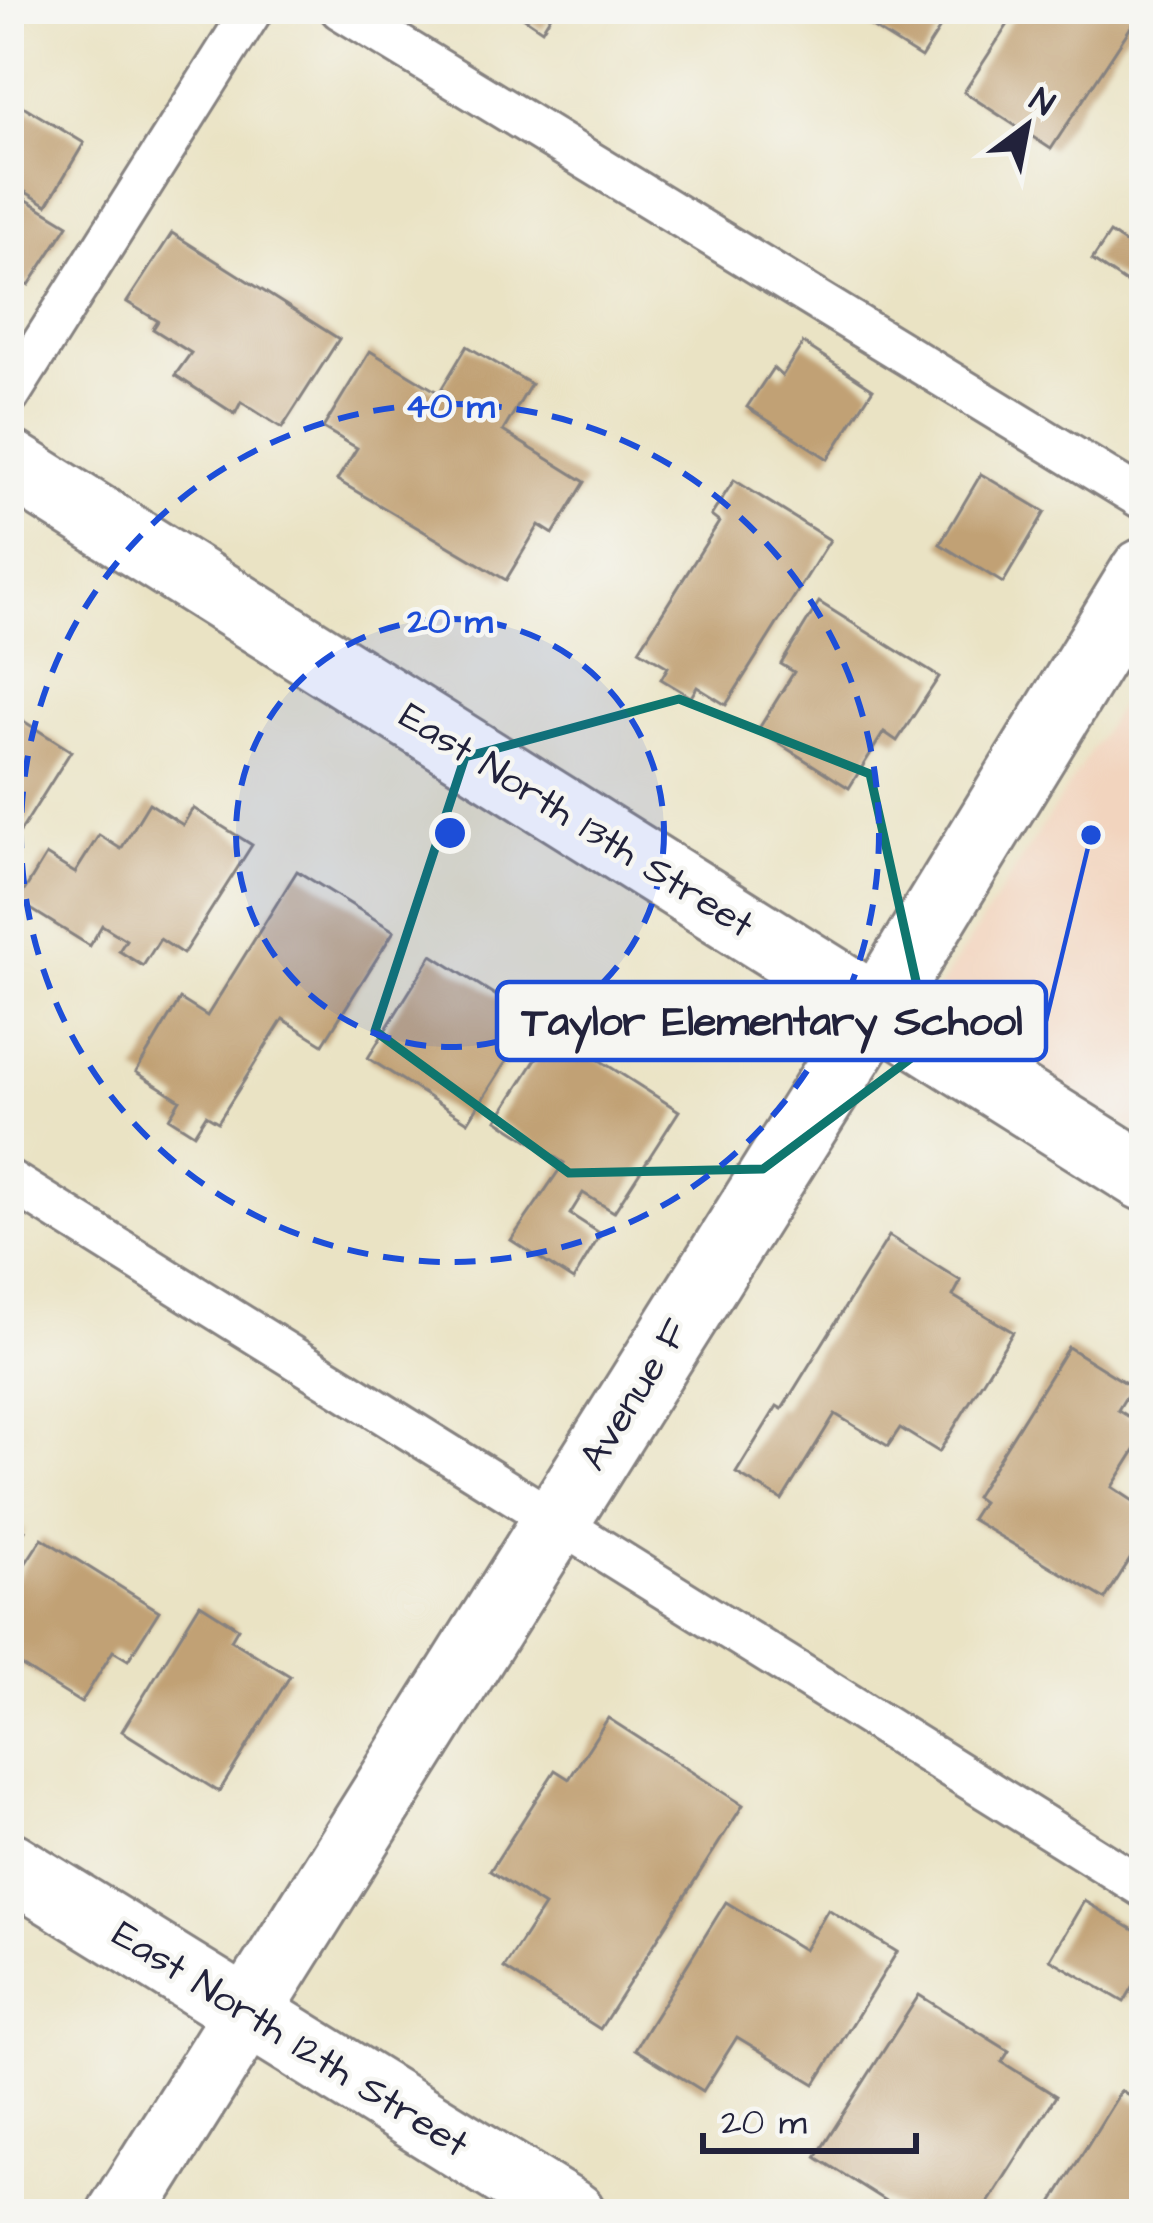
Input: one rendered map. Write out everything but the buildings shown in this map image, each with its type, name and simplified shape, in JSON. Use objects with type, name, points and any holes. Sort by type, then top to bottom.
[{"type":"street","name":"East North 13th Street","points":[[9,464],[1144,1177]]},
{"type":"street","name":"Avenue F","points":[[121,2214],[876,1011],[1144,572]]},
{"type":"street","name":"East North 12th Street","points":[[9,1865],[572,2214]]},
{"type":"lane","points":[[9,396],[253,9]]},
{"type":"lane","points":[[340,9],[1144,500]]},
{"type":"lane","points":[[9,1180],[1144,1888]]},
{"type":"highlighted area","points":[[679,699],[870,774],[930,1044],[763,1169],[569,1173],[375,1031],[465,757]]},
{"type":"shaded area","points":[[1144,668],[1144,1137],[930,1002]]},
{"type":"place","name":"Taylor Elementary School","points":[[1091,835]]}]
